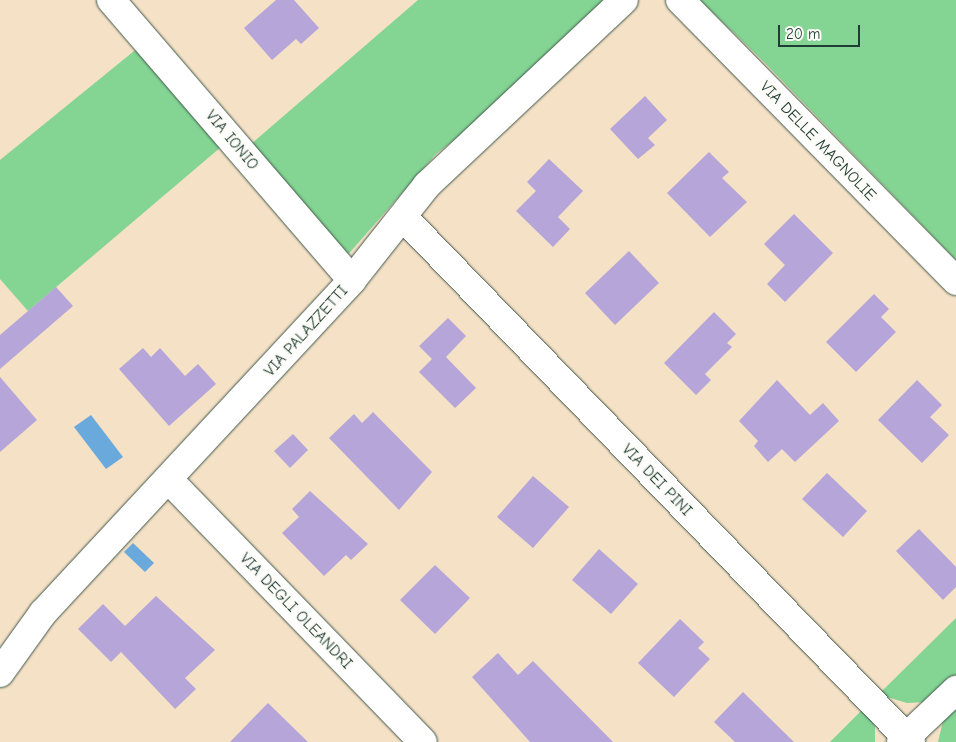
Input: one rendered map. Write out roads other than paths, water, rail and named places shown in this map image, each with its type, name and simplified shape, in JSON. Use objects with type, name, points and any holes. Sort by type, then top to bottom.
[{"type":"street","name":"VIA IONIO","points":[[111,0],[352,280]]},
{"type":"street","name":"VIA PALAZZETTI","points":[[0,673],[43,612],[170,481],[352,280],[404,218],[427,185],[624,0]]},
{"type":"street","name":"VIA DELLE MAGNOLIE","points":[[680,0],[956,281]]},
{"type":"street","name":"VIA DEI PINI","points":[[404,218],[906,740]]},
{"type":"street","name":"VIA DEGLI OLEANDRI","points":[[170,481],[423,742]]},
{"type":"street","points":[[906,740],[956,690]]},
{"type":"water","points":[[91,415],[123,457],[106,469],[74,427]]},
{"type":"water","points":[[133,543],[154,563],[145,572],[124,552]]}]
